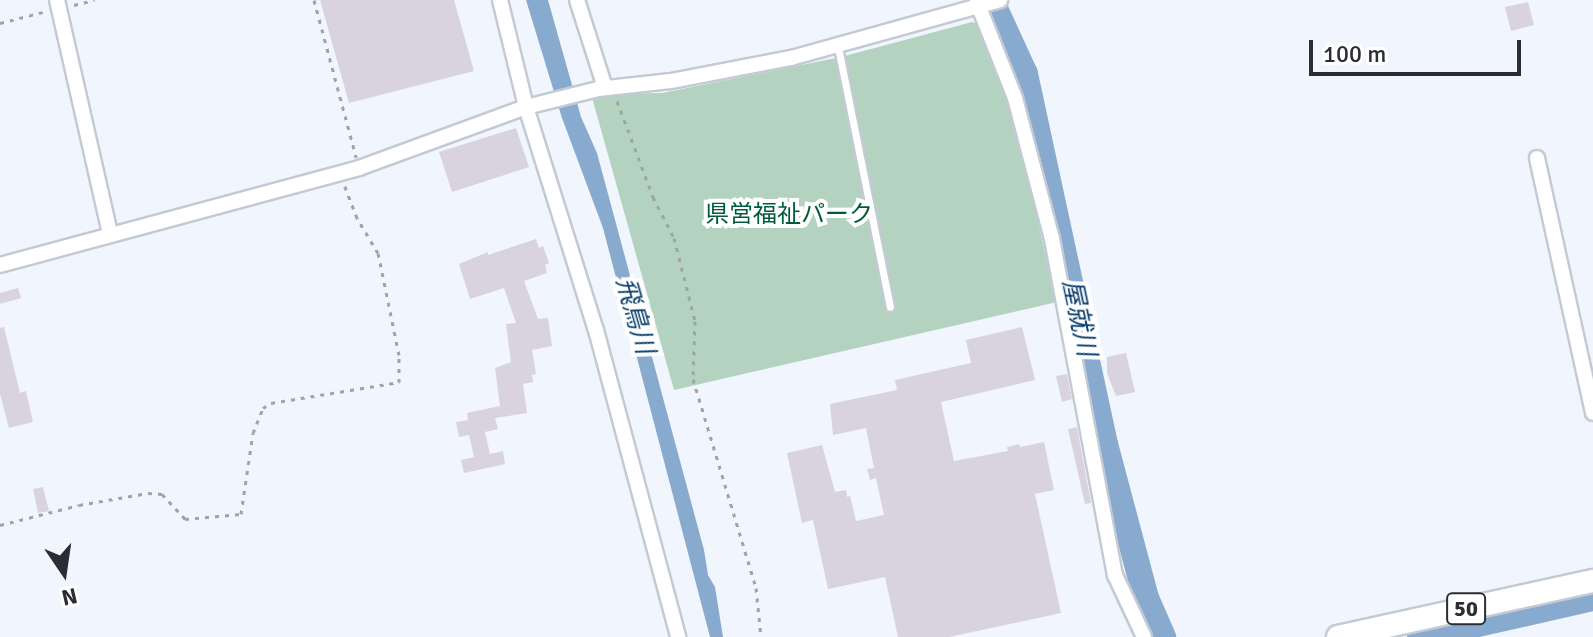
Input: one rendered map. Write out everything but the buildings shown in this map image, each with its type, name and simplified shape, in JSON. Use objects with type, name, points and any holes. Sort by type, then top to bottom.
[{"type":"main road","name":"50","points":[[1338,637],[1390,632],[1593,581]]},
{"type":"street","points":[[500,0],[596,330],[665,579],[678,637]]},
{"type":"street","points":[[577,0],[605,88]]},
{"type":"street","points":[[0,265],[359,168],[530,106],[605,88],[671,81],[838,47],[987,3],[1048,225],[1115,575],[1144,637]]},
{"type":"street","points":[[58,4],[110,233]]},
{"type":"street","points":[[1537,158],[1593,413]]},
{"type":"lane","points":[[838,47],[890,307]]},
{"type":"path","points":[[0,23],[58,4],[94,0]]},
{"type":"path","points":[[314,0],[359,168]]},
{"type":"path","points":[[605,88],[674,238],[695,321],[693,379],[756,588],[761,637]]},
{"type":"path","points":[[0,525],[79,505],[148,493],[162,494],[185,519],[241,514],[253,433],[263,408],[271,403],[399,382],[399,355],[378,253],[357,218],[341,172]]},
{"type":"green space","name":"県営福祉パーク","points":[[972,22],[980,24],[1008,96],[1057,302],[674,390],[591,94],[662,93],[841,57]]},
{"type":"water","name":"飛鳥川","points":[[526,0],[548,0],[581,117],[597,153],[704,550],[708,575],[715,587],[723,637],[710,637],[603,228],[562,118]]},
{"type":"waterway","name":"屋就川","points":[[991,0],[1025,74],[1105,444],[1146,598],[1163,637]]},
{"type":"waterway","name":"屋就川","points":[[1420,637],[1593,598]]}]
